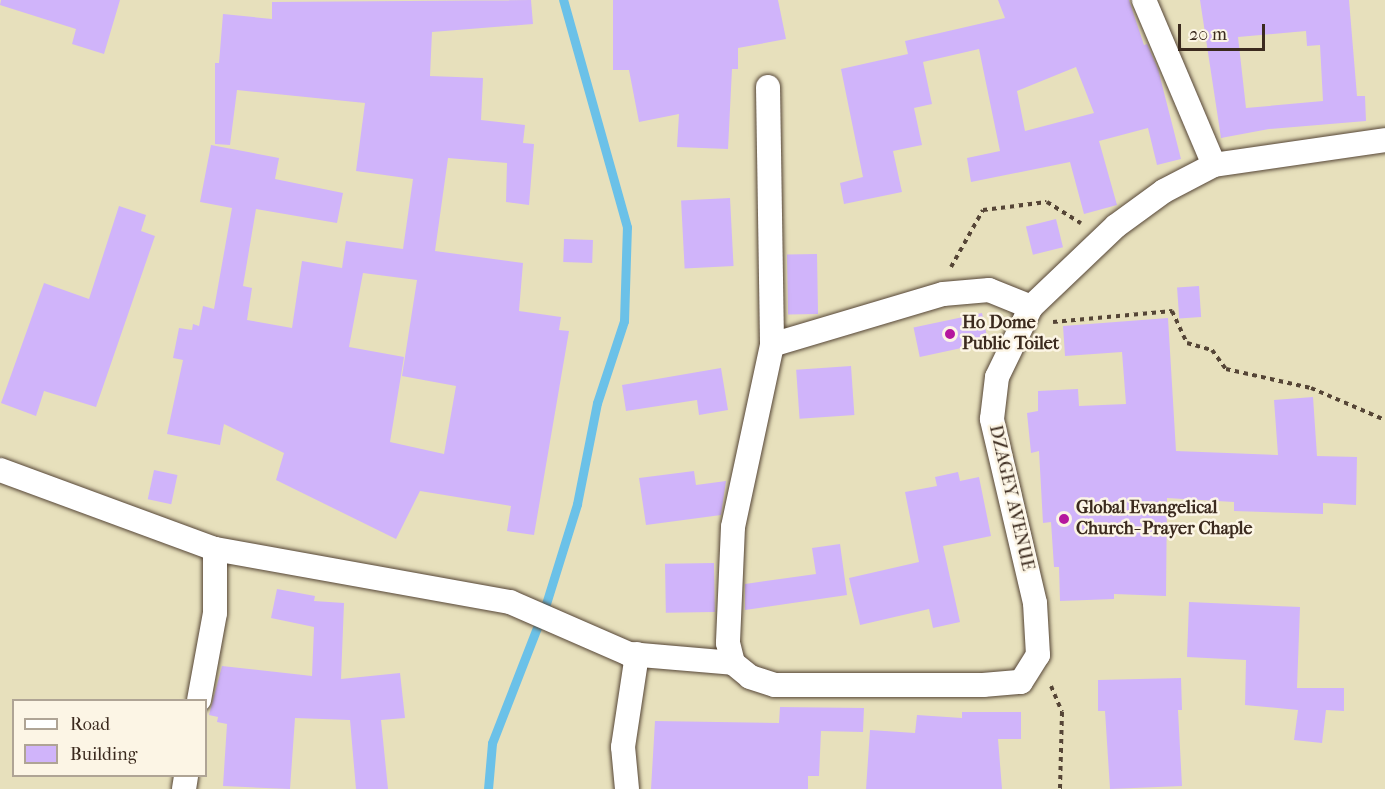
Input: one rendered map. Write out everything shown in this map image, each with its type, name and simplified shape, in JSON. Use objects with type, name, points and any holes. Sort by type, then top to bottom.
[{"type":"street","points":[[1144,0],[1214,165]]},
{"type":"street","points":[[741,670],[727,618],[733,527],[772,345],[768,87]]},
{"type":"street","name":"DZAGEY AVENUE","points":[[1038,655],[1035,603],[992,419],[997,377],[1027,316],[1105,237],[1164,191],[1214,165],[1385,140]]},
{"type":"street","points":[[772,345],[934,296],[989,290],[1027,316]]},
{"type":"street","points":[[0,470],[215,549],[510,602],[637,654],[741,670],[775,684],[983,686],[1021,682],[1038,655]]},
{"type":"street","points":[[199,699],[215,613],[215,549]]},
{"type":"street","points":[[627,789],[623,747],[637,654]]},
{"type":"path","points":[[934,296],[983,210],[1047,202],[1105,237]]},
{"type":"path","points":[[1027,316],[1172,311],[1186,343],[1212,350],[1226,369],[1311,388],[1385,420]]},
{"type":"path","points":[[1038,655],[1062,712],[1060,789]]},
{"type":"building","points":[[1,0],[120,0],[104,54],[72,44],[76,29],[0,5]]},
{"type":"building","points":[[531,0],[533,24],[432,32],[430,76],[483,78],[481,120],[525,125],[523,143],[534,144],[529,205],[506,202],[507,163],[448,158],[435,251],[523,263],[519,311],[561,317],[559,330],[569,331],[534,535],[507,531],[511,506],[420,491],[396,539],[276,480],[284,453],[224,424],[220,445],[167,434],[183,360],[173,358],[179,328],[192,330],[193,324],[199,326],[203,306],[214,309],[232,208],[200,202],[211,145],[279,158],[275,179],[343,193],[337,223],[256,209],[243,286],[252,288],[247,320],[292,328],[302,261],[342,268],[346,241],[403,249],[413,179],[356,171],[365,103],[237,90],[230,145],[215,144],[215,63],[219,63],[223,14],[272,19],[272,2]],"holes":[[[363,273],[417,280],[402,376],[456,386],[444,454],[390,442],[404,357],[349,347]]]},
{"type":"building","points":[[613,0],[778,0],[786,39],[738,48],[738,69],[732,69],[728,149],[677,147],[679,114],[639,122],[629,70],[613,70]]},
{"type":"building","points":[[998,0],[1129,0],[1144,45],[1147,44],[1158,69],[1181,159],[1157,165],[1148,128],[1099,141],[1117,205],[1084,214],[1070,162],[971,182],[967,158],[1000,151],[979,49],[923,62],[932,104],[914,108],[922,145],[893,151],[902,192],[844,204],[840,183],[863,177],[841,69],[908,54],[905,41],[1005,18]],"holes":[[[1076,67],[1094,113],[1025,131],[1017,91]]]},
{"type":"building","points":[[1200,0],[1349,0],[1357,96],[1365,96],[1366,121],[1269,129],[1221,138]],"holes":[[[1306,31],[1307,46],[1320,45],[1323,101],[1246,108],[1238,37]]]},
{"type":"building","points":[[730,198],[734,266],[685,268],[681,201]]},
{"type":"building","points":[[119,206],[146,215],[141,231],[155,236],[96,407],[44,391],[36,416],[1,403],[44,283],[89,299]]},
{"type":"building","points":[[1056,219],[1063,247],[1033,255],[1026,226]]},
{"type":"building","points":[[564,239],[593,240],[592,263],[563,262]]},
{"type":"building","points":[[817,254],[818,314],[788,315],[787,255]]},
{"type":"building","points":[[1199,286],[1201,317],[1179,318],[1177,288]]},
{"type":"building","name":"Ho Dome Public Toilet","points":[[982,313],[988,342],[920,357],[914,328]]},
{"type":"building","points":[[1168,318],[1176,451],[1278,455],[1274,400],[1313,397],[1317,456],[1357,457],[1356,505],[1323,503],[1323,514],[1234,511],[1234,502],[1167,498],[1166,596],[1114,594],[1114,599],[1060,601],[1059,567],[1054,567],[1051,522],[1043,523],[1039,451],[1031,453],[1027,413],[1038,411],[1038,391],[1078,389],[1079,406],[1126,404],[1122,352],[1065,356],[1063,326]]},
{"type":"building","points":[[851,366],[854,415],[800,419],[796,370]]},
{"type":"building","points":[[721,368],[728,410],[699,415],[697,400],[626,411],[622,385]]},
{"type":"building","points":[[154,470],[177,475],[171,504],[148,499]]},
{"type":"building","points":[[694,471],[696,485],[726,481],[721,515],[646,525],[639,478]]},
{"type":"building","points":[[958,472],[960,481],[979,477],[991,536],[943,546],[960,622],[933,628],[929,609],[860,625],[849,578],[919,562],[905,492],[937,486],[935,477]]},
{"type":"building","points":[[840,544],[847,595],[745,610],[745,584],[816,574],[812,548]]},
{"type":"building","points":[[714,563],[715,612],[666,613],[665,564]]},
{"type":"building","points":[[277,589],[315,596],[314,601],[344,603],[341,679],[400,673],[405,718],[381,720],[388,789],[356,789],[350,720],[295,718],[290,789],[223,786],[227,724],[217,722],[218,717],[209,715],[222,666],[312,676],[314,627],[271,618]]},
{"type":"building","points":[[1189,602],[1300,607],[1297,688],[1344,688],[1344,711],[1326,710],[1322,743],[1294,740],[1298,710],[1245,705],[1246,660],[1187,657]]},
{"type":"building","points":[[1181,678],[1182,710],[1178,710],[1182,786],[1110,789],[1105,711],[1098,711],[1098,680]]},
{"type":"building","points":[[780,707],[864,708],[863,732],[821,731],[819,776],[808,776],[808,789],[651,789],[655,721],[779,723]]},
{"type":"building","points":[[962,712],[1021,712],[1021,739],[998,739],[1002,789],[866,789],[870,730],[915,733],[917,715],[962,718]]},
{"type":"waterway","points":[[488,789],[492,743],[545,607],[577,504],[597,403],[624,321],[627,227],[563,0]]},
{"type":"place","name":"Ho Dome Public Toilet","points":[[950,334]]},
{"type":"place","name":"Global Evangelical Church- Prayer Chaple","points":[[1064,519]]}]
